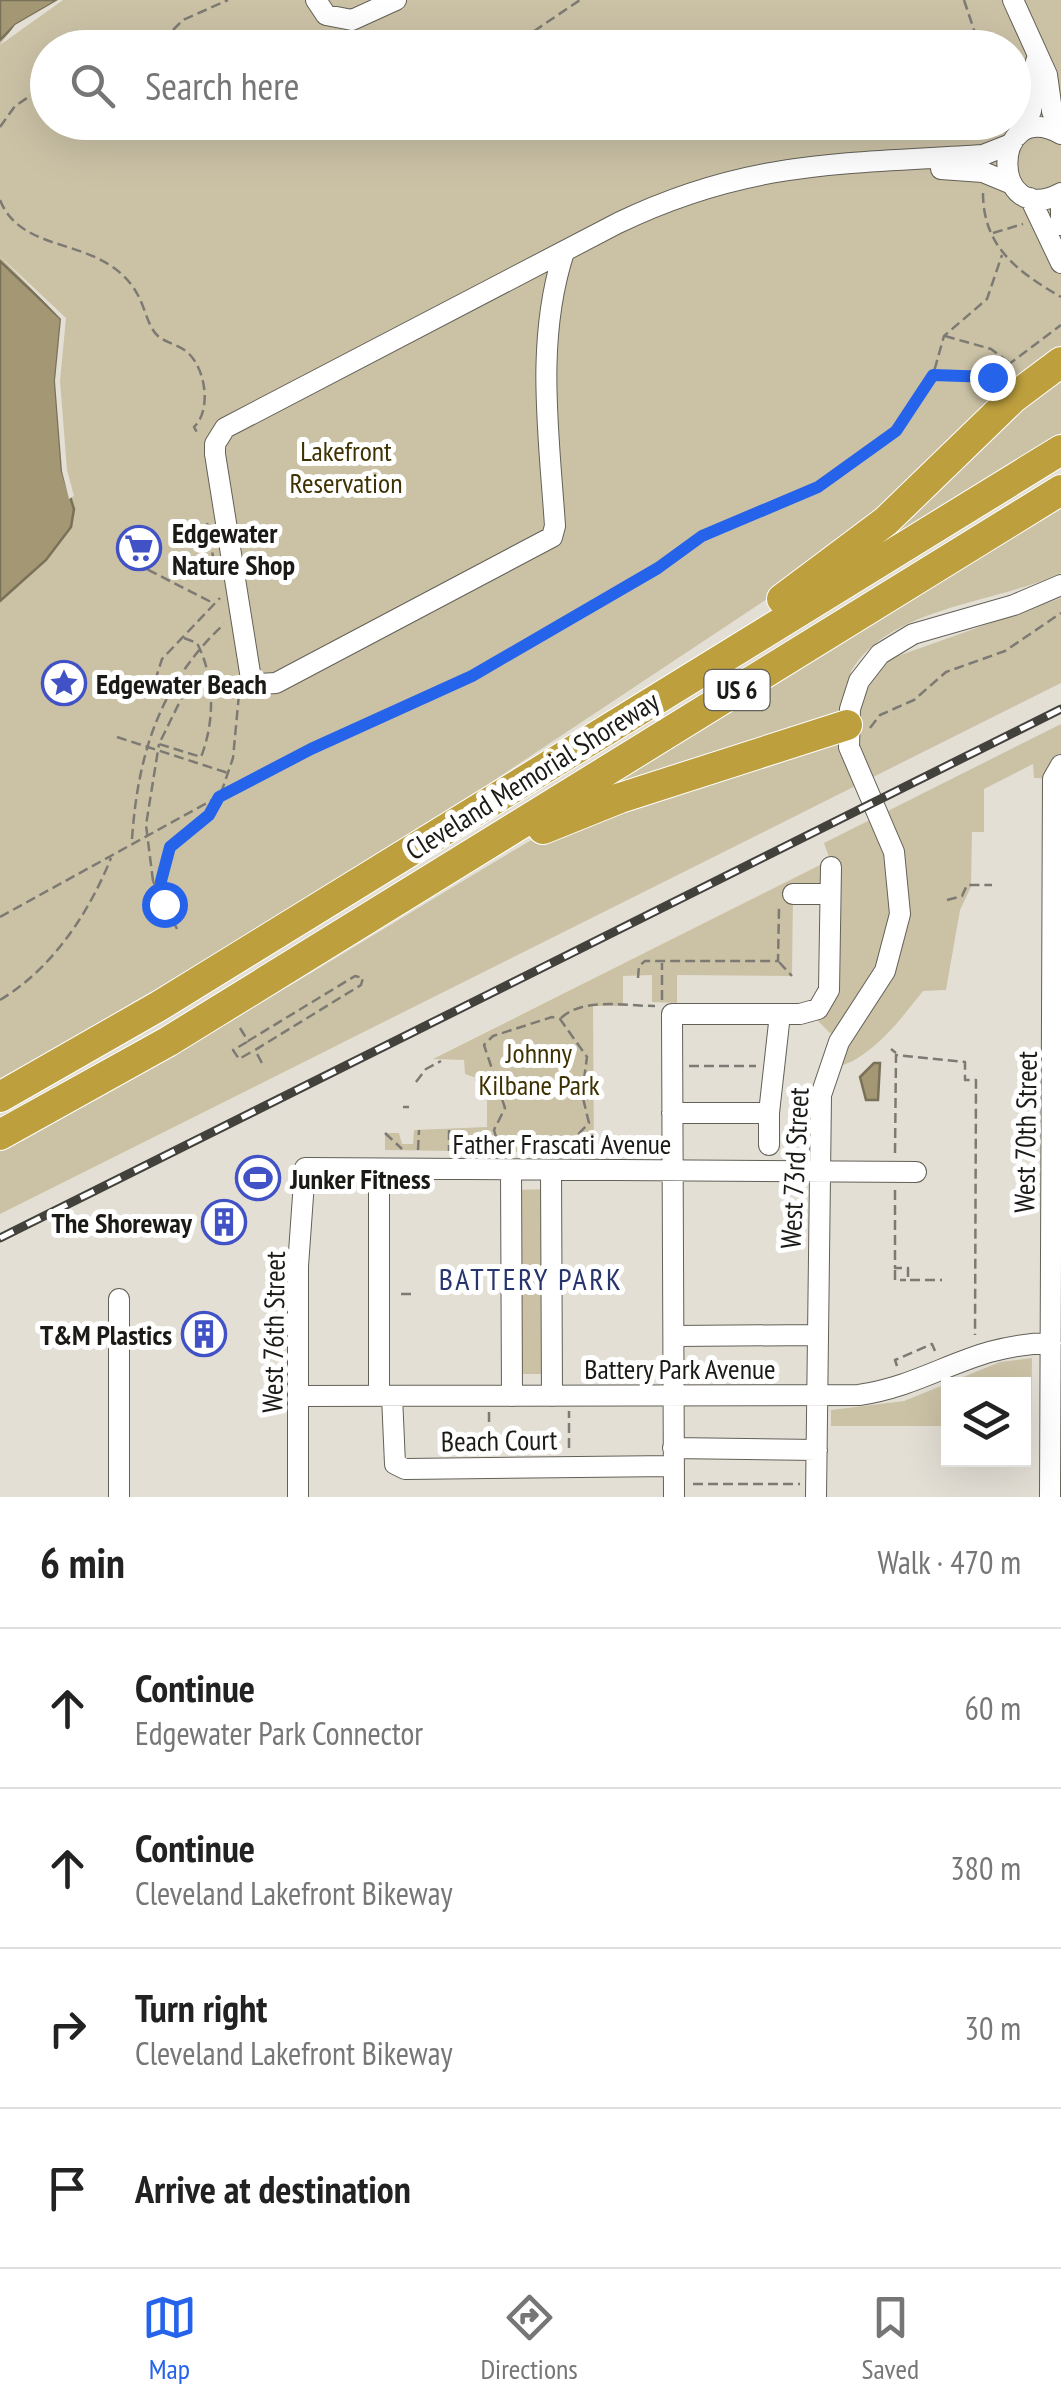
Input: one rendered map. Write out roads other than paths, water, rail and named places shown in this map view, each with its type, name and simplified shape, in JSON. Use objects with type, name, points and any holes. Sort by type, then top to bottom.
[{"type":"highway","points":[[651,702],[716,642],[876,529],[1013,398],[1061,362]]},
{"type":"highway","name":"Cleveland Memorial Shoreway","points":[[0,1096],[159,1006],[1061,450]]},
{"type":"highway","name":"Cleveland Memorial Shoreway","points":[[0,1136],[122,1070],[1061,490]]},
{"type":"highway","points":[[414,890],[600,805],[794,738],[847,725]]},
{"type":"street","points":[[316,0],[326,15],[343,20],[396,0]]},
{"type":"street","points":[[1019,2],[1028,30]]},
{"type":"street","points":[[1031,39],[1047,76],[1052,112],[1061,133]]},
{"type":"street","points":[[1031,101],[1036,54]]},
{"type":"street","points":[[1031,130],[1061,133]]},
{"type":"street","points":[[564,252],[547,347],[547,424],[555,526],[552,537],[276,684],[259,684],[251,679],[215,454],[220,434],[564,252],[654,206],[733,178],[817,164],[984,155],[1014,140]]},
{"type":"street","points":[[1012,184],[1005,164],[1014,140]]},
{"type":"street","points":[[880,163],[983,172],[1012,184],[1030,198],[1061,262]]},
{"type":"street","points":[[1030,198],[1061,193]]},
{"type":"street","points":[[1061,201],[1061,225]]},
{"type":"street","name":"West 73rd Street","points":[[809,1490],[820,1441],[816,1335],[820,1109],[828,1068],[839,1042],[885,971],[900,914],[894,852],[858,778],[847,725],[859,681],[896,642],[1061,585]]},
{"type":"street","name":"West 70th Street","points":[[1050,1497],[1059,767]]},
{"type":"street","points":[[680,1490],[673,1457],[672,1014],[810,1013],[826,1001],[830,867]]},
{"type":"street","points":[[788,897],[830,894]]},
{"type":"street","points":[[769,1145],[772,1066],[780,1014]]},
{"type":"street","points":[[672,1114],[769,1114]]},
{"type":"street","points":[[552,1396],[556,1162]]},
{"type":"street","name":"Father Frascati Avenue","points":[[305,1168],[512,1170],[556,1162],[672,1171],[905,1172]]},
{"type":"street","name":"West 76th Street","points":[[298,1497],[298,1266],[305,1168]]},
{"type":"street","points":[[379,1169],[386,1396]]},
{"type":"street","points":[[512,1170],[512,1396]]},
{"type":"street","points":[[119,1299],[119,1497]]},
{"type":"street","points":[[674,1336],[816,1335]]},
{"type":"street","name":"Battery Park Avenue","points":[[299,1396],[817,1396],[880,1392],[982,1351],[1013,1343],[1051,1343]]},
{"type":"street","name":"Beach Court","points":[[386,1396],[392,1454],[395,1464],[404,1469],[673,1457]]},
{"type":"street","points":[[673,1457],[820,1441]]},
{"type":"railway","points":[[0,1238],[1061,709]]},
{"type":"place","name":"Edgewater Nature Shop","points":[[139,548]]},
{"type":"place","name":"Edgewater Beach","points":[[64,683]]},
{"type":"place","name":"Junker Fitness","points":[[258,1178]]},
{"type":"place","name":"The Shoreway","points":[[224,1222]]},
{"type":"place","name":"T&M Plastics","points":[[204,1334]]},
{"type":"district","name":"BATTERY PARK","points":[[531,1278]]},
{"type":"park label","name":"Lakefront Reservation","points":[[346,466]]},
{"type":"park label","name":"Johnny Kilbane Park","points":[[539,1068]]}]
